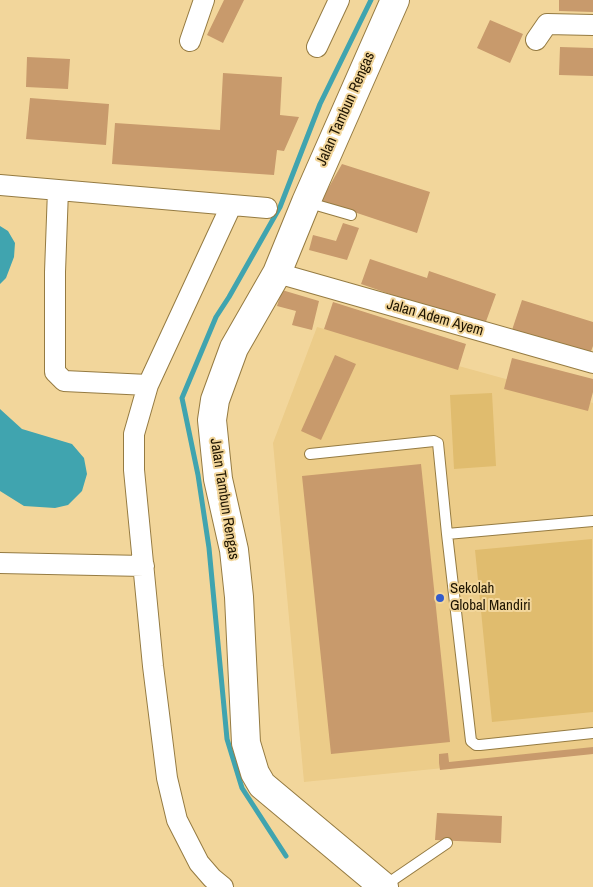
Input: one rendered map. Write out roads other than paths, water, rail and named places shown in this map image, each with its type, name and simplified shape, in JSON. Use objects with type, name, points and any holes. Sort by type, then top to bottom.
[{"type":"street","points":[[190,41],[204,0]]},
{"type":"street","points":[[317,47],[339,0]]},
{"type":"street","name":"Jalan Tambun Rengas","points":[[383,887],[262,785],[255,773],[246,743],[239,597],[234,550],[218,479],[212,420],[215,400],[234,348],[277,273],[306,202],[395,0]]},
{"type":"street","points":[[536,40],[547,24],[593,25]]},
{"type":"street","points":[[0,184],[267,208]]},
{"type":"street","points":[[58,190],[55,372],[64,382],[148,385]]},
{"type":"street","points":[[223,887],[199,863],[177,820],[166,768],[153,666],[134,470],[134,434],[148,385],[231,206]]},
{"type":"street","name":"Jalan Adem Ayem","points":[[277,273],[593,362]]},
{"type":"street","points":[[0,563],[144,566]]},
{"type":"lane","points":[[306,202],[351,215]]},
{"type":"lane","points":[[310,454],[434,440],[438,443],[471,741],[476,745],[480,745],[593,733]]},
{"type":"lane","points":[[447,534],[593,521]]},
{"type":"lane","points":[[383,887],[447,843]]},
{"type":"water","points":[[0,226],[8,231],[15,243],[14,257],[6,278],[0,284]]},
{"type":"water","points":[[0,409],[22,429],[72,444],[84,458],[87,474],[82,491],[68,505],[55,508],[24,506],[0,491]]},
{"type":"waterway","points":[[286,856],[242,788],[227,739],[209,548],[198,475],[182,398],[216,317],[280,207],[320,104],[371,0]]},
{"type":"place","name":"Sekolah Global Mandiri","points":[[440,598]]}]
